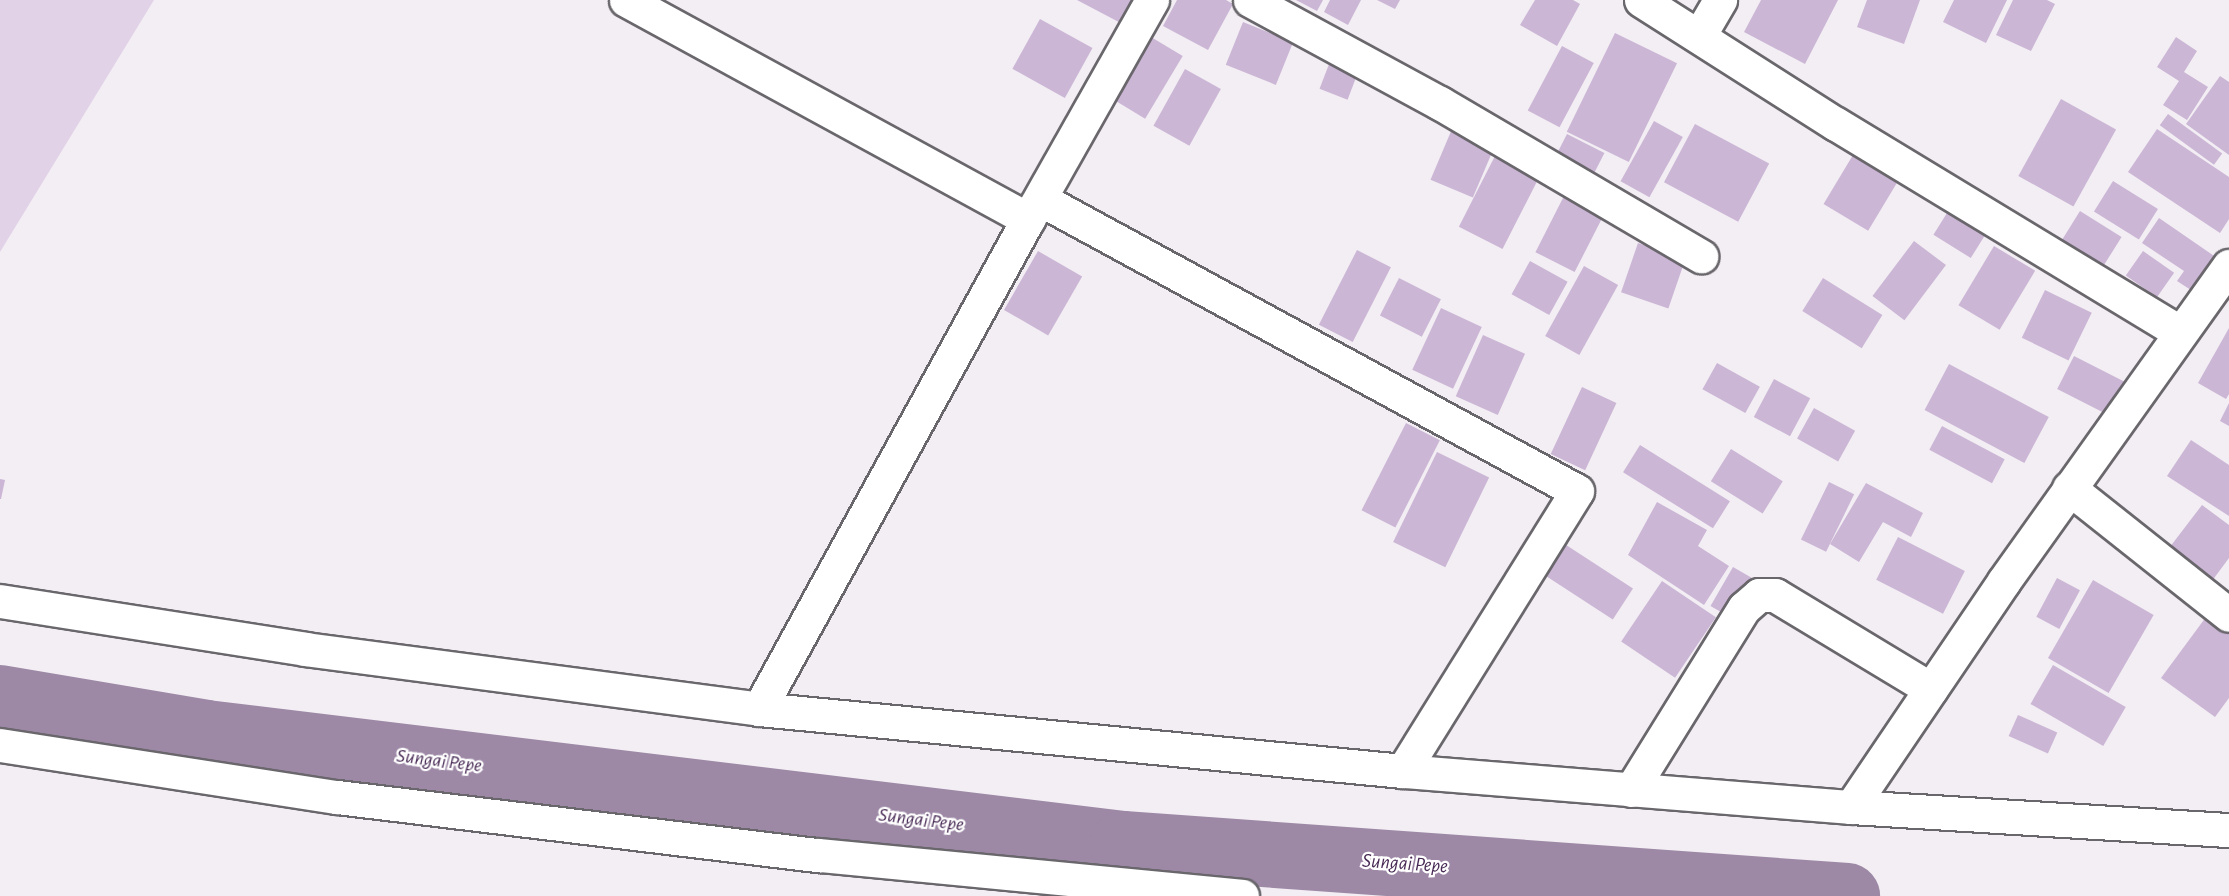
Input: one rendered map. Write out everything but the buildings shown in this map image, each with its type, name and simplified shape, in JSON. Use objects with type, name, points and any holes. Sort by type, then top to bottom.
[{"type":"street","points":[[626,0],[1577,491],[1404,771]]},
{"type":"street","points":[[759,709],[1034,209],[1152,0]]},
{"type":"street","points":[[1250,0],[1440,104],[1701,256]]},
{"type":"street","points":[[1641,0],[1836,124],[2180,332]]},
{"type":"street","points":[[1699,36],[1720,0]]},
{"type":"street","points":[[1851,807],[2069,488],[2229,266]]},
{"type":"street","points":[[2069,488],[2229,615]]},
{"type":"street","points":[[1631,790],[1744,608],[1759,595],[1774,595],[1931,689]]},
{"type":"street","points":[[0,601],[304,649],[759,709],[1404,771],[1631,790],[1851,807],[2229,830]]},
{"type":"street","points":[[0,745],[337,796],[760,848],[1242,896]]},
{"type":"shaded area","points":[[0,0],[154,0],[0,252]]},
{"type":"waterway","name":"Sungai Pepe","points":[[0,698],[206,733],[1123,844],[1847,896]]}]
